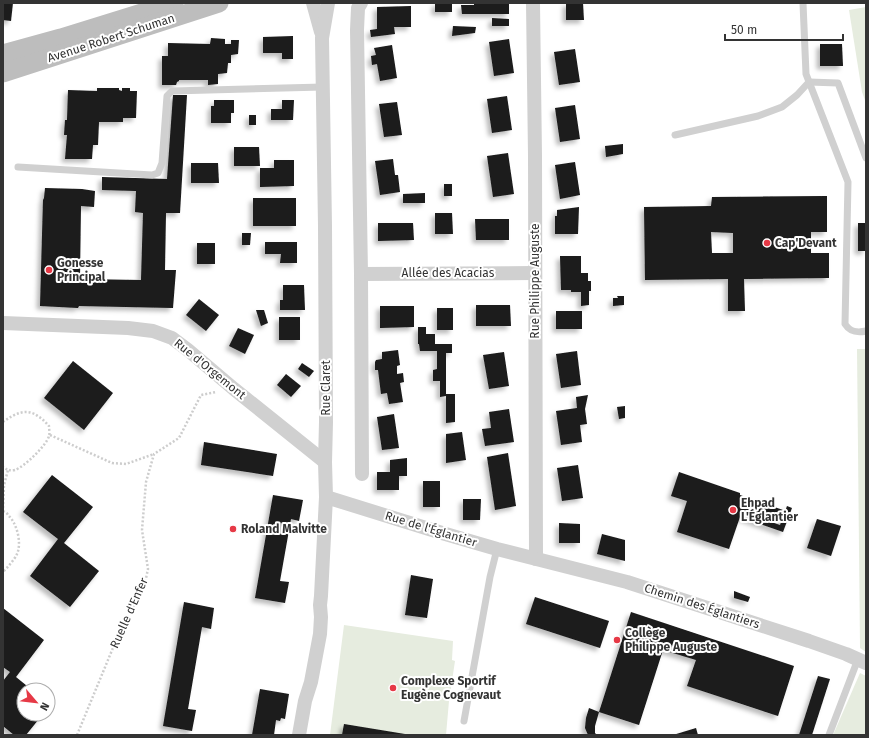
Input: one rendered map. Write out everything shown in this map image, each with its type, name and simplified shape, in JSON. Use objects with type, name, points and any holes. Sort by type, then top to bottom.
[{"type":"main road","name":"Avenue Robert Schuman","points":[[3,54],[61,38],[174,3]]},
{"type":"main road","name":"Avenue Robert Schuman","points":[[3,73],[219,3]]},
{"type":"street","name":"Rue Claret","points":[[313,3],[322,38]]},
{"type":"street","name":"Rue Claret","points":[[299,735],[305,701],[312,682],[320,634],[320,605],[326,497],[324,462],[326,422],[322,38],[328,3]]},
{"type":"street","name":"Rue Philippe Auguste","points":[[533,3],[536,558]]},
{"type":"street","points":[[360,6],[357,30],[361,274],[362,474]]},
{"type":"street","name":"Allée des Acacias","points":[[361,274],[534,273]]},
{"type":"street","name":"Rue d'Orgemont","points":[[3,324],[128,328],[153,331],[172,338],[324,462]]},
{"type":"street","name":"Rue de l'Églantier","points":[[326,497],[442,533],[536,558]]},
{"type":"street","name":"Chemin des Églantiers","points":[[536,558],[627,582],[801,638],[862,661]]},
{"type":"lane","points":[[803,3],[806,74],[848,182],[845,324],[848,329],[859,332],[866,331]]},
{"type":"lane","points":[[675,135],[758,116],[782,107],[797,95],[809,82],[838,83],[866,158]]},
{"type":"lane","points":[[18,167],[152,175],[158,173],[162,163],[167,96],[172,91],[323,87]]},
{"type":"lane","points":[[464,721],[490,577],[497,548]]},
{"type":"lane","points":[[829,735],[862,661]]},
{"type":"path","points":[[50,435],[112,463],[126,464],[154,454],[179,438],[201,395],[234,389]]},
{"type":"path","points":[[3,422],[18,413],[29,412],[38,416],[49,426],[50,435],[46,443],[25,464],[16,470],[8,470],[3,467]]},
{"type":"path","name":"Ruelle d'Enfer","points":[[77,735],[115,643],[145,583],[148,570],[142,530],[146,482],[154,454]]},
{"type":"path","points":[[3,572],[18,553],[19,540],[15,525],[9,515],[3,510],[4,485],[8,470]]},
{"type":"shaded area","points":[[866,7],[866,103],[862,92],[849,10]]},
{"type":"shaded area","points":[[857,349],[866,349],[866,652],[860,648]]},
{"type":"shaded area","name":"Complexe Sportif Eugène Cognevaut","points":[[344,625],[453,641],[452,660],[455,661],[446,735],[330,735]]},
{"type":"shaded area","points":[[860,673],[866,676],[866,735],[833,735]]},
{"type":"building","points":[[3,3],[13,3],[11,21],[3,20]]},
{"type":"building","points":[[435,3],[452,3],[452,12],[435,12]]},
{"type":"building","points":[[474,3],[509,3],[509,14],[462,14],[461,5],[474,5]]},
{"type":"building","points":[[566,3],[583,3],[584,20],[566,20]]},
{"type":"building","points":[[411,6],[411,27],[394,27],[395,34],[371,37],[370,30],[377,29],[377,7]]},
{"type":"building","points":[[492,18],[509,19],[509,26],[492,26]]},
{"type":"building","points":[[453,26],[476,27],[475,33],[452,36]]},
{"type":"building","points":[[293,36],[293,59],[282,59],[282,53],[263,53],[263,37]]},
{"type":"building","points":[[211,38],[225,39],[225,44],[231,44],[231,40],[239,40],[238,54],[231,55],[231,63],[228,63],[227,73],[218,74],[218,84],[208,85],[208,80],[179,80],[176,85],[162,85],[162,56],[168,56],[168,43],[210,44]]},
{"type":"building","points":[[509,39],[514,73],[494,76],[489,42]]},
{"type":"building","points":[[820,44],[842,44],[843,66],[820,66]]},
{"type":"building","points":[[392,45],[397,78],[380,81],[377,64],[372,65],[371,56],[376,55],[374,48]]},
{"type":"building","points":[[575,49],[580,82],[559,85],[554,52]]},
{"type":"building","points":[[97,88],[119,88],[119,90],[122,91],[122,88],[130,88],[130,91],[137,91],[136,118],[123,118],[123,122],[99,122],[98,145],[93,145],[92,159],[65,159],[67,135],[64,135],[65,120],[67,120],[68,90],[97,91]]},
{"type":"building","points":[[173,95],[187,95],[180,213],[166,213],[165,270],[176,270],[173,308],[79,306],[78,308],[40,306],[43,200],[45,188],[82,189],[95,191],[94,207],[81,206],[80,279],[141,280],[143,213],[135,212],[136,191],[102,190],[102,177],[167,179]]},
{"type":"building","points":[[507,96],[512,130],[492,133],[487,99]]},
{"type":"building","points":[[214,100],[234,100],[234,113],[231,113],[231,123],[211,123],[211,106],[214,106]]},
{"type":"building","points":[[282,100],[294,100],[293,120],[271,120],[271,109],[282,109]]},
{"type":"building","points":[[397,102],[402,135],[384,137],[379,104]]},
{"type":"building","points":[[575,105],[580,139],[560,142],[555,108]]},
{"type":"building","points":[[249,115],[256,115],[256,125],[249,125]]},
{"type":"building","points":[[623,144],[623,154],[606,157],[605,146]]},
{"type":"building","points":[[234,147],[259,147],[260,166],[234,166]]},
{"type":"building","points":[[508,153],[514,194],[493,197],[487,156]]},
{"type":"building","points":[[393,159],[395,175],[398,175],[400,192],[380,195],[375,161]]},
{"type":"building","points":[[274,160],[294,160],[294,186],[260,187],[260,168],[274,168]]},
{"type":"building","points":[[575,162],[580,195],[560,199],[555,165]]},
{"type":"building","points":[[191,163],[218,163],[219,183],[191,183]]},
{"type":"building","points":[[444,184],[452,184],[452,196],[444,196]]},
{"type":"building","points":[[425,193],[425,203],[403,203],[403,194]]},
{"type":"building","name":"Cap'Devant","points":[[827,196],[827,232],[811,232],[811,253],[829,253],[829,278],[744,279],[745,311],[728,311],[728,279],[645,280],[644,207],[711,206],[712,197]],"holes":[[[711,232],[733,233],[733,253],[712,253]]]},
{"type":"building","points":[[253,198],[296,198],[296,226],[253,226]]},
{"type":"building","points":[[579,207],[578,234],[555,234],[555,216],[557,216],[557,210]]},
{"type":"building","points":[[435,213],[452,213],[453,234],[435,234]]},
{"type":"building","points":[[475,219],[509,219],[509,240],[476,240]]},
{"type":"building","points":[[378,223],[413,223],[414,240],[378,241]]},
{"type":"building","points":[[858,223],[866,223],[866,251],[858,251]]},
{"type":"building","points":[[242,233],[251,233],[250,245],[242,245]]},
{"type":"building","points":[[265,242],[297,242],[297,263],[280,263],[281,254],[265,254]]},
{"type":"building","points":[[197,243],[215,243],[215,264],[197,264]]},
{"type":"building","points":[[560,256],[581,256],[581,273],[588,273],[588,281],[591,281],[589,305],[581,306],[581,292],[561,290]]},
{"type":"building","points":[[283,285],[304,285],[305,310],[280,310],[280,300],[283,300]]},
{"type":"building","points":[[617,296],[624,296],[624,305],[613,306],[613,298],[618,298]]},
{"type":"building","points":[[199,299],[219,315],[206,331],[186,315]]},
{"type":"building","points":[[476,305],[510,305],[511,326],[476,326]]},
{"type":"building","points":[[380,306],[414,306],[414,327],[380,328]]},
{"type":"building","points":[[437,308],[453,308],[453,330],[437,330]]},
{"type":"building","points":[[256,310],[264,310],[268,323],[261,326]]},
{"type":"building","points":[[556,311],[582,311],[582,329],[556,329]]},
{"type":"building","points":[[279,317],[300,317],[300,340],[279,340]]},
{"type":"building","points":[[418,327],[426,327],[426,334],[435,334],[435,344],[452,344],[452,353],[446,353],[446,394],[455,394],[455,422],[446,423],[446,396],[440,397],[440,381],[433,381],[433,370],[437,369],[437,351],[420,351],[418,344]]},
{"type":"building","points":[[238,328],[254,335],[245,354],[229,346]]},
{"type":"building","points":[[398,350],[400,365],[397,366],[397,374],[403,373],[404,382],[400,383],[403,402],[389,404],[387,393],[381,394],[378,370],[375,370],[375,362],[376,360],[382,359],[382,352]]},
{"type":"building","points":[[577,351],[581,385],[561,388],[556,354]]},
{"type":"building","points":[[504,352],[509,386],[489,389],[483,355]]},
{"type":"building","points":[[73,361],[113,393],[84,430],[44,398]]},
{"type":"building","points":[[302,363],[314,371],[309,377],[298,369]]},
{"type":"building","points":[[286,374],[301,386],[291,397],[277,385]]},
{"type":"building","points":[[588,395],[585,409],[587,424],[580,425],[582,442],[561,445],[556,411],[577,408],[576,397]]},
{"type":"building","points":[[625,406],[625,418],[619,419],[617,407]]},
{"type":"building","points":[[509,409],[514,442],[485,446],[482,429],[491,428],[489,412]]},
{"type":"building","points":[[394,414],[399,448],[382,450],[377,417]]},
{"type":"building","points":[[462,432],[466,460],[446,463],[446,434]]},
{"type":"building","points":[[204,442],[277,454],[273,476],[201,465]]},
{"type":"building","points":[[508,453],[516,506],[495,510],[487,457]]},
{"type":"building","points":[[407,458],[407,476],[399,476],[399,490],[377,490],[377,472],[390,472],[390,460]]},
{"type":"building","points":[[578,465],[583,498],[562,501],[557,468]]},
{"type":"building","name":"Ehpad L'Églantier","points":[[679,472],[740,493],[740,495],[783,510],[778,523],[742,511],[780,525],[787,506],[792,508],[783,532],[740,517],[729,549],[677,532],[687,501],[671,496]]},
{"type":"building","points":[[52,475],[93,507],[64,543],[99,571],[70,607],[30,576],[58,539],[23,512]]},
{"type":"building","points":[[423,481],[440,481],[440,507],[423,507]]},
{"type":"building","points":[[273,495],[303,500],[299,521],[291,519],[280,581],[289,582],[285,603],[255,598]]},
{"type":"building","points":[[463,499],[481,499],[480,520],[463,520]]},
{"type":"building","points":[[817,519],[841,526],[831,556],[807,548]]},
{"type":"building","points":[[559,523],[580,524],[580,543],[559,543]]},
{"type":"building","points":[[602,534],[625,540],[625,561],[597,554]]},
{"type":"building","points":[[411,575],[433,579],[427,618],[405,615]]},
{"type":"building","points":[[734,591],[750,597],[748,602],[734,598]]},
{"type":"building","points":[[535,597],[609,621],[600,648],[526,624]]},
{"type":"building","points":[[184,602],[214,608],[211,629],[202,627],[188,709],[196,710],[192,731],[163,726]]},
{"type":"building","points":[[3,608],[44,640],[16,677],[22,682],[16,682],[16,722],[37,722],[26,735],[14,735],[3,726],[3,681],[10,672],[3,667]]},
{"type":"building","points":[[631,612],[794,666],[778,716],[687,686],[696,660],[663,650],[639,725],[599,712]]},
{"type":"building","points":[[818,676],[830,679],[812,735],[799,735]]},
{"type":"building","points":[[260,689],[289,694],[285,719],[281,718],[280,721],[276,720],[274,735],[252,735]]},
{"type":"building","points":[[589,708],[599,712],[595,726],[595,733],[597,735],[588,735],[585,728]]},
{"type":"building","points":[[344,724],[405,734],[405,735],[342,735]]},
{"type":"building","points":[[696,728],[698,735],[673,735]]},
{"type":"place","name":"Cap'Devant","points":[[767,243]]},
{"type":"place","name":"Gonesse Principal","points":[[49,270]]},
{"type":"place","name":"Ehpad L'Églantier","points":[[733,510]]},
{"type":"place","name":"Roland Malvitte","points":[[233,529]]},
{"type":"place","name":"Collège Philippe Auguste","points":[[617,640]]},
{"type":"place","name":"Complexe Sportif Eugène Cognevaut","points":[[393,688]]}]
